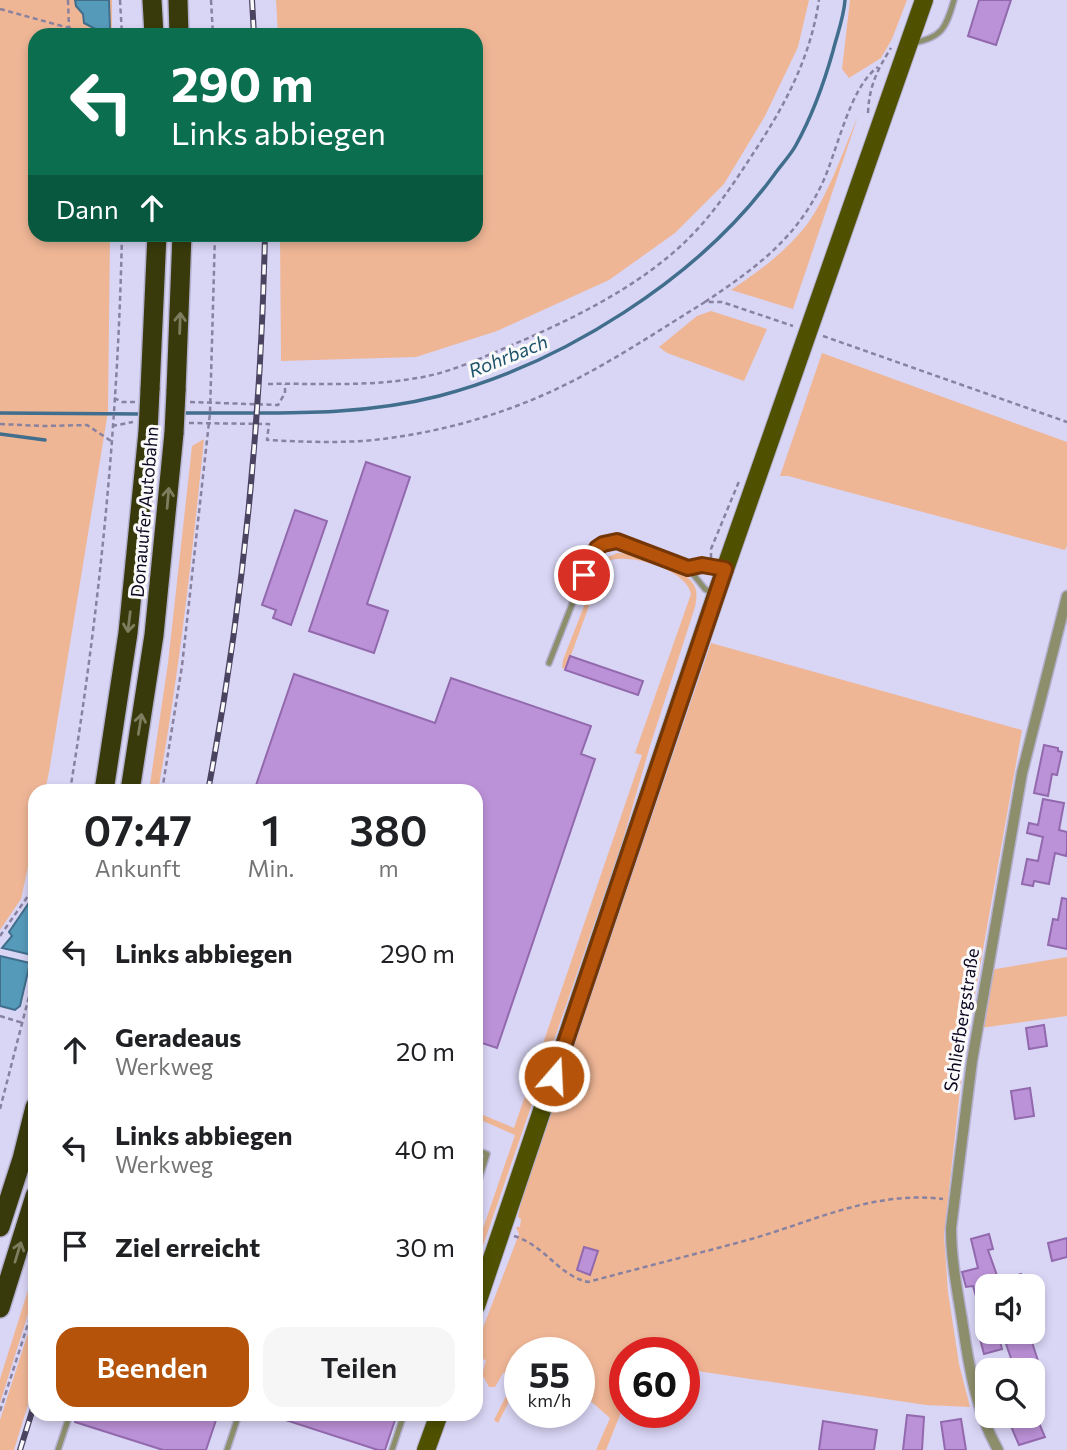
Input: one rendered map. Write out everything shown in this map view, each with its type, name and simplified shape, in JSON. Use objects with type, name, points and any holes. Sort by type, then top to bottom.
[{"type":"highway","points":[[152,0],[154,28]]},
{"type":"highway","points":[[178,0],[179,28]]},
{"type":"highway","name":"Donauufer Autobahn","points":[[105,784],[128,632],[148,432],[157,242]]},
{"type":"highway","name":"Donauufer Autobahn","points":[[131,784],[154,635],[174,433],[182,242]]},
{"type":"highway","points":[[0,1227],[28,1135]]},
{"type":"highway","points":[[0,1307],[28,1218]]},
{"type":"main road","points":[[483,1285],[716,595],[924,0]]},
{"type":"main road","points":[[426,1450],[436,1421]]},
{"type":"street","name":"Schliefbergstraße","points":[[998,1450],[979,1409],[969,1373],[951,1254],[954,1201],[972,1060],[1022,773],[1067,596]]},
{"type":"lane","points":[[906,51],[937,36],[948,22],[954,0]]},
{"type":"lane","points":[[549,663],[592,553],[610,541],[623,542],[688,568],[705,589],[716,595]]},
{"type":"lane","points":[[688,568],[702,565],[725,569]]},
{"type":"lane","points":[[483,1153],[487,1154],[483,1167]]},
{"type":"lane","points":[[58,1450],[68,1421]]},
{"type":"lane","points":[[227,1450],[237,1421]]},
{"type":"lane","points":[[392,1450],[402,1421]]},
{"type":"path","points":[[0,9],[69,28],[68,0]]},
{"type":"path","points":[[120,0],[122,28]]},
{"type":"path","points":[[211,0],[213,28]]},
{"type":"path","points":[[268,384],[368,384],[419,378],[463,366],[539,333],[650,271],[691,235],[724,198],[771,125],[803,65],[814,33],[819,0]]},
{"type":"path","points":[[209,423],[269,424],[267,440],[317,442],[389,438],[463,424],[531,400],[586,374],[705,302],[774,252],[795,230],[821,186],[849,113],[868,74],[906,51]]},
{"type":"path","points":[[71,784],[95,617],[111,441],[122,242]]},
{"type":"path","points":[[163,784],[186,639],[209,423],[215,242]]},
{"type":"path","points":[[705,302],[722,302],[1067,422]]},
{"type":"path","points":[[211,402],[278,405],[285,393],[285,384]]},
{"type":"path","points":[[0,424],[87,425],[111,441]]},
{"type":"path","points":[[0,936],[28,896]]},
{"type":"path","points":[[0,1109],[28,1002]]},
{"type":"path","points":[[0,1016],[23,1023]]},
{"type":"path","points":[[501,1232],[524,1239],[541,1249],[575,1279],[588,1282],[745,1240],[855,1205],[906,1199],[954,1201]]},
{"type":"path","points":[[0,1411],[28,1324]]},
{"type":"shaded area","points":[[0,0],[112,0],[112,28],[28,28],[28,242],[110,242],[108,412],[49,772],[46,784],[28,784],[28,867],[21,899],[0,930]]},
{"type":"shaded area","points":[[276,0],[809,0],[798,47],[765,116],[724,184],[675,233],[609,280],[497,331],[416,357],[281,361],[280,242],[483,242],[483,28],[278,28]]},
{"type":"shaded area","points":[[850,0],[907,0],[892,39],[881,58],[849,78],[842,69]]},
{"type":"shaded area","points":[[858,116],[793,309],[731,290],[770,262],[805,227],[828,188]]},
{"type":"shaded area","points":[[711,311],[767,329],[744,381],[667,353],[659,347],[697,316]]},
{"type":"shaded area","points":[[822,353],[1067,442],[1065,550],[780,476]]},
{"type":"shaded area","points":[[204,439],[166,747],[159,784],[150,784],[168,663],[192,446]]},
{"type":"shaded area","points":[[617,553],[650,559],[674,568],[692,582],[696,590],[695,607],[622,843],[483,1246],[483,1229],[515,1135],[483,1121],[483,1115],[514,1128],[642,755],[635,753],[691,594],[687,585],[668,570],[627,559],[605,562],[566,669],[562,668],[604,559]]},
{"type":"shaded area","points":[[711,643],[1022,730],[963,1062],[944,1236],[948,1292],[959,1364],[970,1407],[926,1405],[700,1371],[700,1337],[609,1337],[609,1417],[595,1405],[595,1337],[504,1337],[504,1373],[495,1387],[489,1387],[483,1376],[486,1360],[483,1359],[483,1328],[519,1234],[516,1227],[520,1227],[521,1219],[518,1217],[522,1196]]},
{"type":"shaded area","points":[[1067,957],[1067,1016],[980,1028],[990,970]]},
{"type":"shaded area","points":[[28,1290],[28,1314],[0,1403],[0,1379]]},
{"type":"shaded area","points":[[28,1333],[28,1405],[14,1450],[0,1450],[0,1420]]},
{"type":"shaded area","points":[[504,1400],[504,1411],[498,1423],[494,1420]]},
{"type":"shaded area","points":[[609,1420],[609,1428],[615,1428],[606,1450],[596,1450]]},
{"type":"water","points":[[75,0],[109,0],[110,28],[94,28],[84,23],[83,14],[76,6]]},
{"type":"water","points":[[28,904],[28,954],[2,948],[12,936],[9,932]]},
{"type":"water","points":[[0,956],[28,963],[20,1006],[15,1010],[0,1006]]},
{"type":"building","points":[[979,0],[1011,0],[996,45],[968,36]]},
{"type":"building","points":[[366,462],[410,477],[367,604],[388,611],[374,653],[309,631]]},
{"type":"building","points":[[295,510],[327,521],[291,625],[273,618],[276,610],[262,605]]},
{"type":"building","points":[[570,656],[643,681],[638,695],[565,670]]},
{"type":"building","points":[[294,674],[435,723],[451,678],[591,726],[581,754],[595,759],[497,1048],[483,1043],[483,784],[256,784]]},
{"type":"building","points":[[1044,745],[1058,748],[1058,751],[1062,752],[1057,775],[1052,774],[1048,796],[1034,793]]},
{"type":"building","points":[[1043,799],[1064,803],[1059,830],[1067,832],[1067,850],[1066,856],[1055,853],[1049,884],[1034,881],[1033,886],[1022,884],[1027,859],[1038,861],[1043,837],[1027,833],[1029,823],[1038,825]]},
{"type":"building","points":[[1062,898],[1067,899],[1067,949],[1048,945],[1053,919],[1058,920]]},
{"type":"building","points":[[1044,1025],[1047,1046],[1029,1049],[1026,1028]]},
{"type":"building","points":[[1030,1088],[1034,1116],[1015,1119],[1011,1091]]},
{"type":"building","points":[[989,1234],[993,1249],[988,1250],[997,1274],[975,1274],[975,1293],[973,1286],[966,1287],[962,1272],[978,1268],[971,1239]]},
{"type":"building","points":[[1067,1238],[1067,1257],[1052,1261],[1048,1243]]},
{"type":"building","points":[[584,1247],[598,1251],[590,1275],[577,1270]]},
{"type":"building","points":[[981,1344],[1001,1344],[1002,1349],[984,1354]]},
{"type":"building","points":[[1006,1344],[1033,1344],[1037,1358],[1011,1358]]},
{"type":"building","points":[[907,1415],[924,1417],[922,1450],[903,1450]]},
{"type":"building","points":[[961,1419],[966,1450],[945,1450],[941,1422]]},
{"type":"building","points":[[216,1421],[206,1450],[163,1450],[75,1422]]},
{"type":"building","points":[[288,1421],[395,1421],[385,1450]]},
{"type":"building","points":[[823,1421],[877,1430],[874,1450],[819,1450]]},
{"type":"building","points":[[1012,1428],[1041,1428],[1045,1437],[1019,1445]]},
{"type":"waterway","name":"Rohrbach","points":[[181,413],[343,411],[439,396],[486,382],[533,362],[624,312],[667,282],[707,248],[743,213],[791,153],[822,87],[845,0]]},
{"type":"waterway","name":"Rohrbach","points":[[0,413],[141,414]]},
{"type":"waterway","points":[[0,434],[45,440]]},
{"type":"railway","points":[[252,0],[254,28]]},
{"type":"railway","points":[[209,784],[231,653],[248,514],[259,374],[265,242]]},
{"type":"railway","points":[[20,1450],[29,1421]]},
{"type":"route","points":[[554,1076],[725,569],[710,565],[688,568],[623,542],[610,541],[592,553],[584,575]]}]
